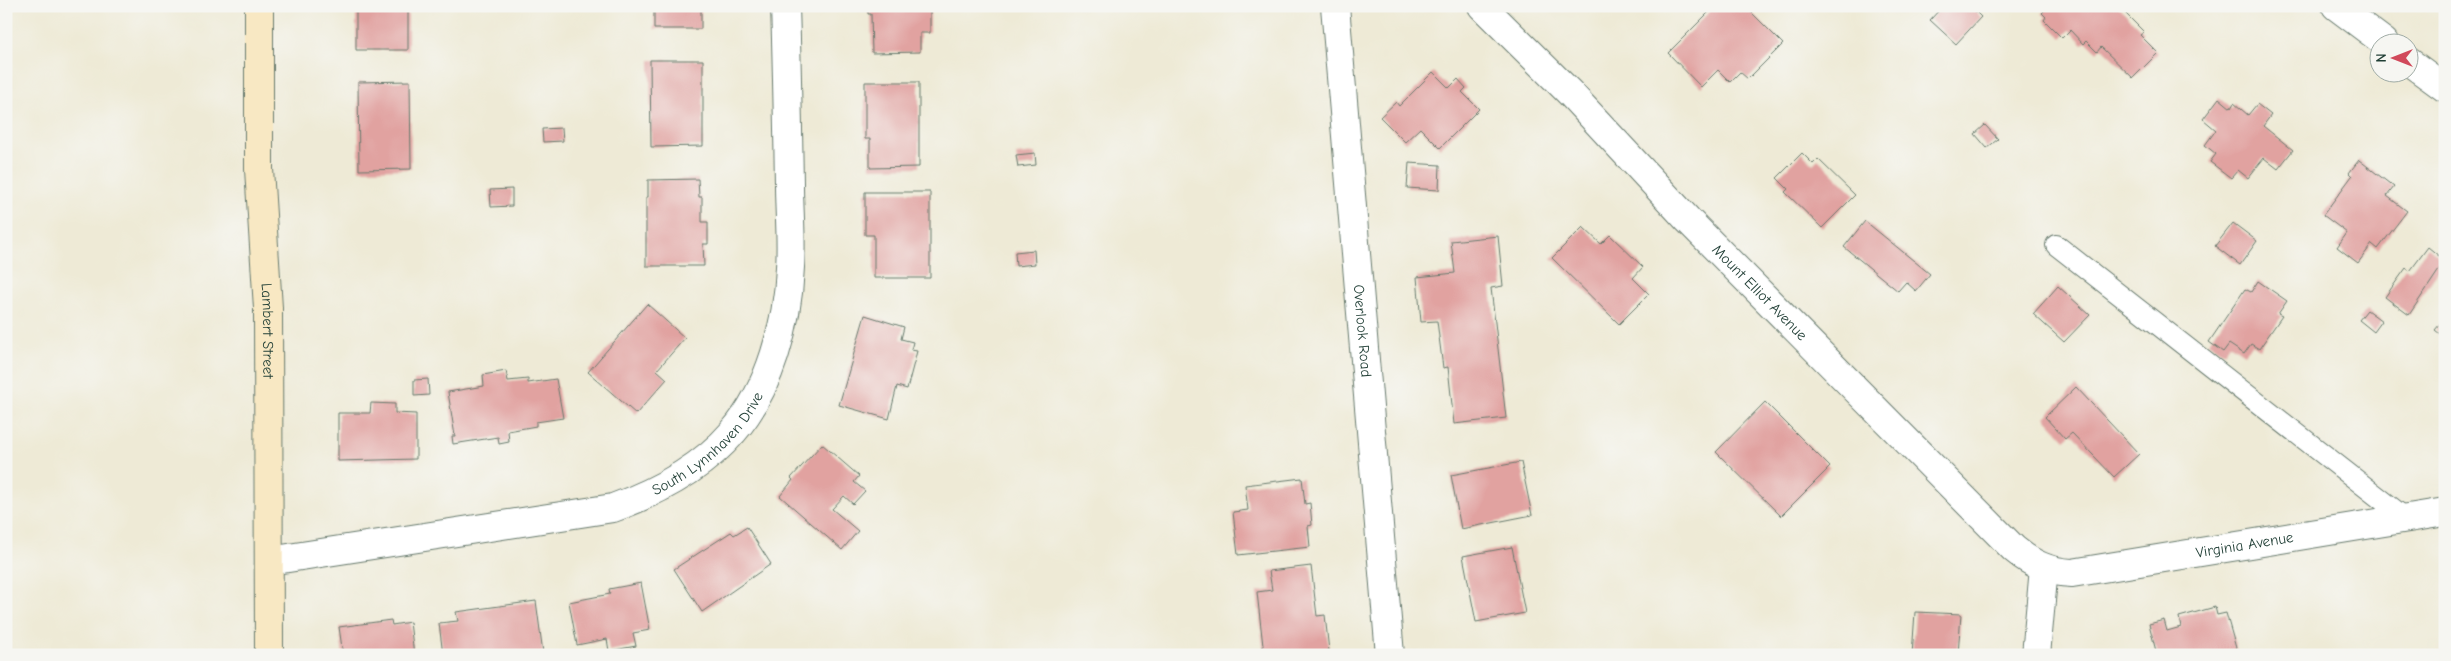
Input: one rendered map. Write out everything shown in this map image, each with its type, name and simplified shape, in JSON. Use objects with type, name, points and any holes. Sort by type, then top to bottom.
[{"type":"street","name":"Lambert Street","points":[[259,6],[259,169],[268,308],[269,655]]},
{"type":"street","name":"South Lynnhaven Drive","points":[[270,561],[613,508],[642,497],[677,478],[708,456],[728,438],[741,421],[768,371],[780,339],[785,310],[790,267],[786,6]]},
{"type":"street","name":"Overlook Road","points":[[1335,6],[1390,655]]},
{"type":"street","name":"Mount Elliot Avenue","points":[[1482,6],[1570,93],[1688,220],[2014,549],[2027,560],[2044,568]]},
{"type":"street","points":[[2336,6],[2371,32]]},
{"type":"street","points":[[2418,68],[2445,88]]},
{"type":"street","name":"Virginia Avenue","points":[[2044,568],[2072,573],[2445,512]]},
{"type":"street","points":[[2036,655],[2044,568]]},
{"type":"lane","points":[[2056,245],[2405,518]]},
{"type":"building","points":[[356,6],[408,6],[408,50],[356,50]]},
{"type":"building","points":[[654,6],[701,6],[701,29],[654,29]]},
{"type":"building","points":[[868,6],[930,6],[930,33],[920,33],[920,52],[872,53],[871,14],[868,14]]},
{"type":"building","points":[[1715,6],[1745,6],[1783,44],[1748,79],[1740,72],[1730,82],[1718,70],[1701,87],[1668,53]]},
{"type":"building","points":[[1943,6],[1970,6],[1981,17],[1956,44],[1930,20]]},
{"type":"building","points":[[2049,6],[2118,6],[2144,32],[2140,35],[2158,53],[2133,78],[2101,47],[2097,52],[2086,41],[2083,44],[2070,30],[2062,38],[2044,20],[2046,17],[2042,13]]},
{"type":"building","points":[[650,60],[703,60],[703,146],[651,147]]},
{"type":"building","points":[[1433,72],[1449,88],[1458,79],[1466,88],[1462,92],[1479,109],[1440,148],[1420,128],[1405,142],[1380,117],[1396,102],[1399,106]]},
{"type":"building","points":[[410,81],[411,169],[359,170],[358,82]]},
{"type":"building","points":[[865,82],[919,82],[919,167],[870,168],[870,139],[865,139]]},
{"type":"building","points":[[2219,98],[2231,108],[2234,103],[2248,115],[2257,104],[2271,115],[2263,126],[2293,150],[2278,169],[2264,158],[2248,178],[2238,170],[2231,178],[2210,162],[2216,154],[2205,145],[2216,130],[2203,119]]},
{"type":"building","points":[[1985,125],[1998,139],[1987,148],[1975,134]]},
{"type":"building","points":[[562,128],[563,141],[543,142],[542,129]]},
{"type":"building","points":[[1035,153],[1036,165],[1018,167],[1016,155]]},
{"type":"building","points":[[1802,153],[1813,164],[1818,159],[1855,195],[1822,228],[1785,192],[1788,189],[1777,178]]},
{"type":"building","points":[[2359,160],[2394,187],[2387,196],[2407,211],[2378,249],[2372,244],[2358,263],[2337,247],[2347,233],[2323,215],[2352,176],[2349,173]]},
{"type":"building","points":[[1409,163],[1440,165],[1439,190],[1407,188]]},
{"type":"building","points":[[698,179],[699,197],[702,197],[702,222],[708,222],[708,244],[703,244],[704,266],[646,266],[646,197],[648,197],[648,180]]},
{"type":"building","points":[[512,189],[512,206],[491,207],[490,190]]},
{"type":"building","points":[[865,192],[930,192],[930,278],[874,278],[874,235],[865,235]]},
{"type":"building","points":[[1865,221],[1930,274],[1916,291],[1906,282],[1898,291],[1844,247]]},
{"type":"building","points":[[2233,223],[2257,241],[2240,265],[2215,246]]},
{"type":"building","points":[[1583,227],[1601,244],[1610,235],[1643,267],[1633,278],[1649,294],[1619,324],[1552,258]]},
{"type":"building","points":[[1498,236],[1503,286],[1491,288],[1506,418],[1454,424],[1448,367],[1443,368],[1437,321],[1421,322],[1417,277],[1455,273],[1451,241]]},
{"type":"building","points":[[2428,247],[2445,261],[2409,315],[2385,297],[2406,268],[2410,271]]},
{"type":"building","points":[[1034,250],[1035,264],[1016,266],[1015,252]]},
{"type":"building","points":[[2258,281],[2287,301],[2278,314],[2282,316],[2259,349],[2251,344],[2244,354],[2229,344],[2223,352],[2209,342],[2245,289],[2251,292]]},
{"type":"building","points":[[2058,286],[2090,315],[2064,342],[2033,314]]},
{"type":"building","points":[[647,304],[685,338],[657,370],[667,379],[636,414],[588,372]]},
{"type":"building","points":[[2367,310],[2382,321],[2374,332],[2359,320]]},
{"type":"building","points":[[865,315],[904,327],[901,339],[913,342],[911,350],[917,351],[907,389],[897,386],[889,419],[839,405]]},
{"type":"building","points":[[2445,318],[2445,338],[2435,330]]},
{"type":"building","points":[[506,371],[508,381],[528,379],[528,383],[556,379],[563,418],[536,422],[536,426],[508,431],[509,442],[499,444],[498,437],[453,444],[452,436],[455,436],[448,392],[484,386],[483,375]]},
{"type":"building","points":[[428,379],[429,395],[414,396],[414,380]]},
{"type":"building","points":[[2076,387],[2139,454],[2114,477],[2072,433],[2065,439],[2045,417]]},
{"type":"building","points":[[1765,402],[1830,467],[1781,516],[1716,452]]},
{"type":"building","points":[[371,403],[395,404],[395,413],[416,414],[416,459],[338,461],[338,413],[370,413]]},
{"type":"building","points":[[822,444],[859,476],[854,482],[865,491],[853,504],[844,496],[832,509],[858,531],[842,550],[780,496],[793,480],[791,478]]},
{"type":"building","points":[[1521,462],[1532,515],[1461,529],[1451,475]]},
{"type":"building","points":[[1302,478],[1305,504],[1310,503],[1312,525],[1308,526],[1310,547],[1238,555],[1233,512],[1248,510],[1245,485]]},
{"type":"building","points":[[747,527],[771,564],[702,612],[674,569],[731,532],[734,535]]},
{"type":"building","points":[[1512,547],[1525,613],[1476,622],[1463,556]]},
{"type":"building","points":[[1311,566],[1317,616],[1325,615],[1329,651],[1297,655],[1264,655],[1257,592],[1272,590],[1269,571]]},
{"type":"building","points":[[641,583],[650,630],[633,633],[636,646],[609,651],[607,639],[577,645],[569,602],[610,594],[609,589]]},
{"type":"building","points":[[536,601],[543,653],[443,655],[439,623],[458,621],[456,612]]},
{"type":"building","points":[[2215,607],[2217,615],[2226,613],[2238,655],[2157,655],[2149,624],[2164,620],[2167,631],[2181,627],[2179,617]]},
{"type":"building","points":[[1915,612],[1961,614],[1958,655],[1912,655]]},
{"type":"building","points":[[391,620],[392,625],[410,622],[414,655],[343,655],[339,627]]}]
